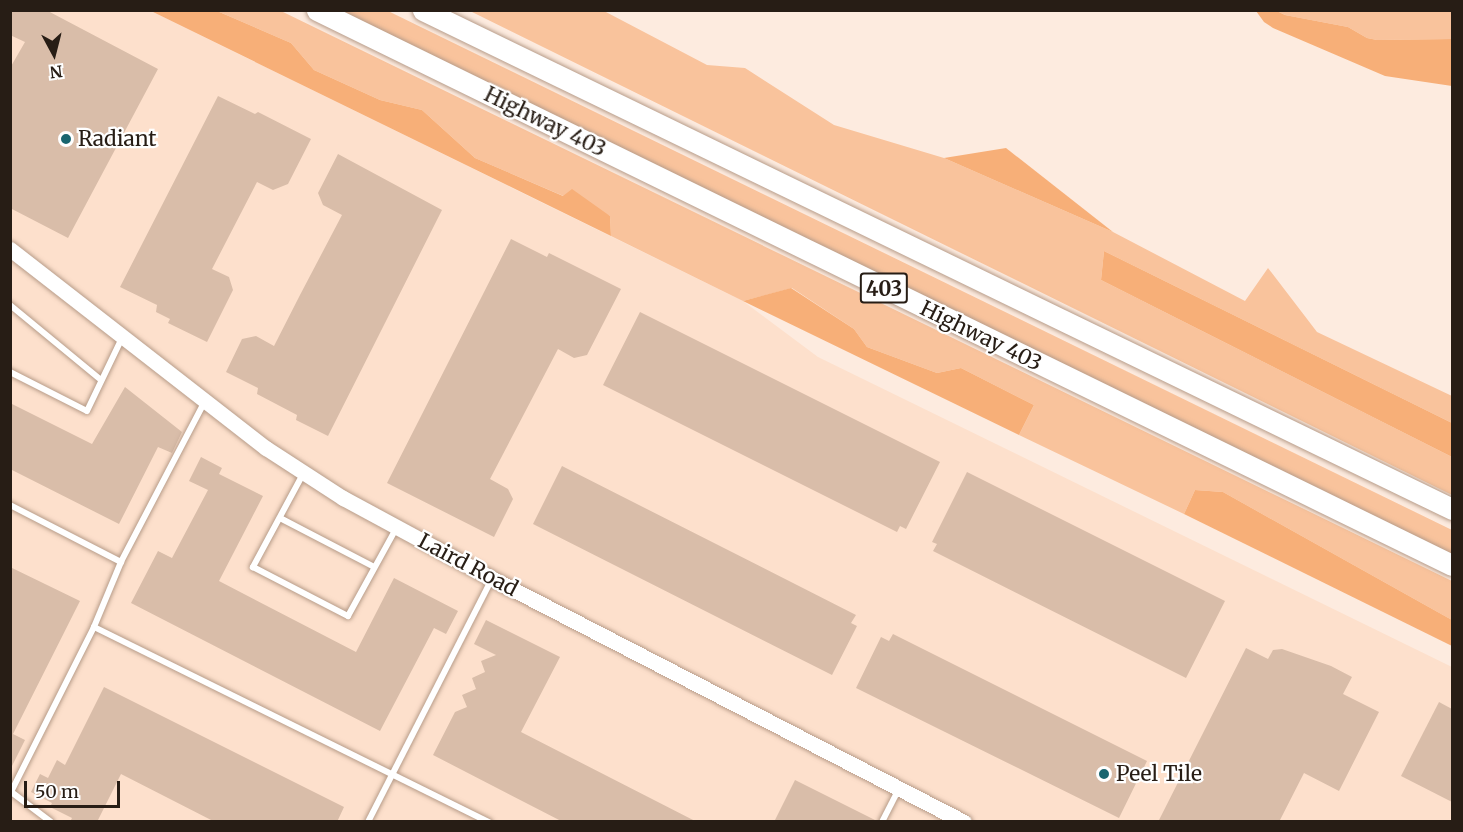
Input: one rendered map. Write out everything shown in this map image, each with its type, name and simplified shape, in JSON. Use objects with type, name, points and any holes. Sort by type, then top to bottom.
[{"type":"highway","name":"Highway 403","points":[[317,10],[1452,565]]},
{"type":"highway","name":"403","points":[[423,10],[1452,509]]},
{"type":"street","name":"Laird Road","points":[[10,249],[266,448],[343,498],[493,579],[964,822]]},
{"type":"lane","points":[[10,305],[101,380]]},
{"type":"lane","points":[[10,372],[87,411],[123,335]]},
{"type":"lane","points":[[51,822],[11,791],[94,627],[121,562],[205,401]]},
{"type":"lane","points":[[304,472],[253,567],[348,616],[397,527]]},
{"type":"lane","points":[[10,505],[121,562]]},
{"type":"lane","points":[[280,518],[374,567]]},
{"type":"lane","points":[[368,822],[493,579]]},
{"type":"lane","points":[[94,627],[392,772],[489,822]]},
{"type":"lane","points":[[882,822],[899,788]]},
{"type":"shaded area","points":[[10,11],[151,11],[743,301],[818,357],[1452,667],[1452,821],[11,821]]},
{"type":"shaded area","points":[[151,11],[217,11],[291,43],[314,70],[380,100],[422,110],[475,158],[563,196],[572,189],[610,216],[611,236]]},
{"type":"shaded area","points":[[217,11],[281,11],[1452,581],[1452,620],[1223,492],[1195,490],[1184,514],[1019,435],[1034,405],[961,368],[937,373],[867,347],[854,329],[792,288],[743,301],[611,236],[610,216],[475,158],[422,110],[380,100],[314,70],[291,43]]},
{"type":"shaded area","points":[[339,11],[388,11],[1452,530],[1452,554]]},
{"type":"shaded area","points":[[470,11],[604,11],[707,65],[745,68],[834,125],[944,158],[1113,232],[1245,301],[1268,268],[1317,332],[1452,396],[1452,423],[1104,251],[1101,280],[1452,457],[1452,495]]},
{"type":"shaded area","points":[[1256,11],[1277,11],[1285,15],[1348,27],[1367,38],[1377,40],[1452,39],[1452,86],[1385,76],[1273,28],[1264,22]]},
{"type":"shaded area","points":[[1277,11],[1452,11],[1452,39],[1377,40],[1367,38],[1348,27],[1285,15]]},
{"type":"shaded area","points":[[1006,148],[1113,232],[944,158]]},
{"type":"shaded area","points":[[1104,251],[1452,423],[1452,457],[1101,280]]},
{"type":"shaded area","points":[[791,288],[854,329],[867,347],[937,373],[961,368],[1034,405],[1019,435],[743,301]]},
{"type":"shaded area","points":[[1195,490],[1223,492],[1452,620],[1452,646],[1184,514]]},
{"type":"building","name":"Radiant","points":[[10,10],[46,10],[158,69],[68,238],[10,208],[10,68],[25,42],[10,35]]},
{"type":"building","points":[[218,96],[255,114],[258,112],[311,139],[288,184],[273,190],[257,182],[212,269],[229,277],[233,290],[207,342],[168,323],[170,319],[156,312],[157,305],[120,287]]},
{"type":"building","points":[[338,154],[442,210],[328,436],[296,420],[297,415],[257,394],[258,388],[226,372],[242,339],[256,336],[274,346],[342,215],[323,205],[318,193]]},
{"type":"building","points":[[511,239],[547,257],[549,253],[621,289],[587,355],[574,358],[558,349],[490,479],[508,489],[513,499],[494,537],[387,483]]},
{"type":"building","points":[[640,312],[940,462],[906,529],[900,526],[897,532],[603,385]]},
{"type":"building","points":[[125,387],[182,432],[172,453],[158,447],[119,524],[10,469],[10,403],[92,444]]},
{"type":"building","points":[[201,457],[222,468],[219,474],[263,496],[219,581],[356,652],[394,578],[458,611],[446,634],[434,628],[380,731],[131,603],[158,551],[172,558],[208,490],[189,481]]},
{"type":"building","points":[[562,466],[856,615],[851,623],[857,626],[832,675],[533,524]]},
{"type":"building","points":[[967,472],[1225,601],[1186,678],[933,551],[937,544],[932,542]]},
{"type":"building","points":[[10,567],[80,601],[13,734],[25,740],[10,770]]},
{"type":"building","points":[[486,620],[560,657],[521,732],[697,822],[563,822],[433,755],[455,712],[467,707],[462,695],[476,689],[472,678],[485,672],[481,661],[496,655],[474,644]]},
{"type":"building","points":[[893,634],[1147,761],[1119,818],[856,688],[881,637],[889,641]]},
{"type":"building","points":[[1246,648],[1268,659],[1273,650],[1282,649],[1331,666],[1352,677],[1343,694],[1379,712],[1339,791],[1304,773],[1279,822],[1158,822]]},
{"type":"building","points":[[104,687],[344,807],[337,822],[215,822],[121,774],[97,822],[70,822],[72,818],[50,807],[52,803],[31,792],[40,774],[48,778],[57,760],[65,765]]},
{"type":"building","points":[[1439,702],[1452,709],[1452,802],[1401,776]]},
{"type":"building","points":[[795,780],[877,821],[877,822],[774,822]]},
{"type":"place","name":"Radiant","points":[[66,139]]},
{"type":"place","name":"Peel Tile","points":[[1104,774]]}]
